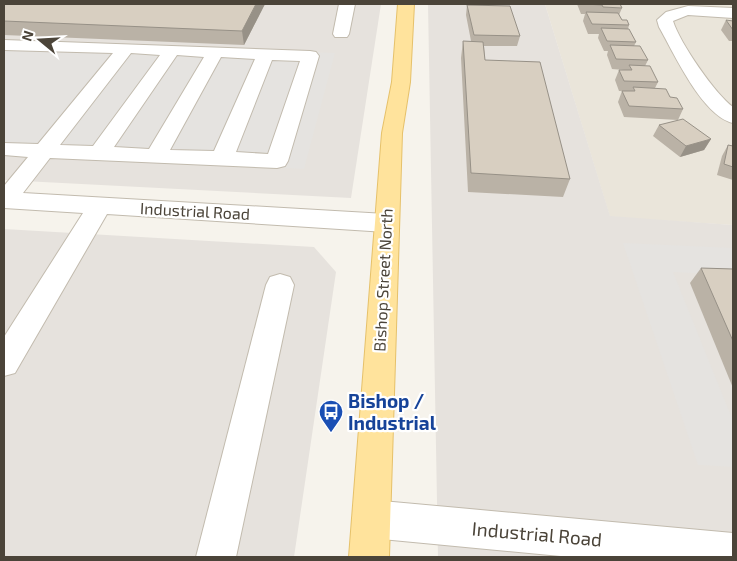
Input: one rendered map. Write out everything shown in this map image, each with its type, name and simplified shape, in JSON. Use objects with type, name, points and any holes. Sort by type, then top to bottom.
[{"type":"main road","name":"Bishop Street North","points":[[369,557],[392,133],[401,82],[406,4]]},
{"type":"street","points":[[341,34],[347,4]]},
{"type":"street","points":[[733,12],[680,12],[670,14],[665,20],[667,27],[707,91],[722,109],[733,116]]},
{"type":"street","points":[[4,45],[310,56],[277,161],[4,150]]},
{"type":"street","points":[[5,200],[126,48]]},
{"type":"street","points":[[99,154],[172,50]]},
{"type":"street","points":[[156,156],[215,52]]},
{"type":"street","points":[[222,159],[266,54]]},
{"type":"street","name":"Industrial Road","points":[[5,200],[386,223]]},
{"type":"street","points":[[4,364],[100,206]]},
{"type":"street","points":[[216,557],[280,285]]},
{"type":"street","name":"Industrial Road","points":[[372,519],[677,552],[733,553]]},
{"type":"shaded area","points":[[4,4],[381,4],[351,198],[4,180]]},
{"type":"shaded area","points":[[428,4],[545,4],[610,216],[733,225],[733,557],[438,557]]},
{"type":"shaded area","points":[[545,4],[733,4],[733,225],[610,217]]},
{"type":"shaded area","points":[[4,39],[335,53],[304,169],[4,153]]},
{"type":"shaded area","points":[[4,229],[314,247],[336,272],[294,557],[4,557]]},
{"type":"shaded area","points":[[623,243],[733,248],[733,275],[673,272],[733,421],[733,467],[698,465]]},
{"type":"building","points":[[4,4],[256,4],[242,31],[4,21]]},
{"type":"building","points":[[584,4],[620,4],[622,8],[603,7],[602,5]]},
{"type":"building","points":[[467,5],[510,6],[520,36],[474,35]]},
{"type":"building","points":[[586,12],[618,13],[622,20],[627,20],[629,25],[592,24]]},
{"type":"building","points":[[726,20],[733,21],[733,30]]},
{"type":"building","points":[[601,28],[629,29],[636,42],[607,41]]},
{"type":"building","points":[[463,41],[483,42],[485,60],[540,62],[570,179],[471,173]]},
{"type":"building","points":[[610,45],[640,46],[648,60],[616,59]]},
{"type":"building","points":[[629,65],[650,66],[658,82],[624,81],[619,70],[632,70]]},
{"type":"building","points":[[633,87],[666,89],[670,97],[677,98],[683,109],[629,106],[622,91],[635,91]]},
{"type":"building","points":[[683,119],[711,139],[686,146],[659,125]]},
{"type":"building","points":[[728,145],[733,146],[733,167],[724,164]]},
{"type":"building","points":[[701,268],[733,269],[733,341]]},
{"type":"place","name":"Bishop / Industrial","points":[[331,433]]}]
